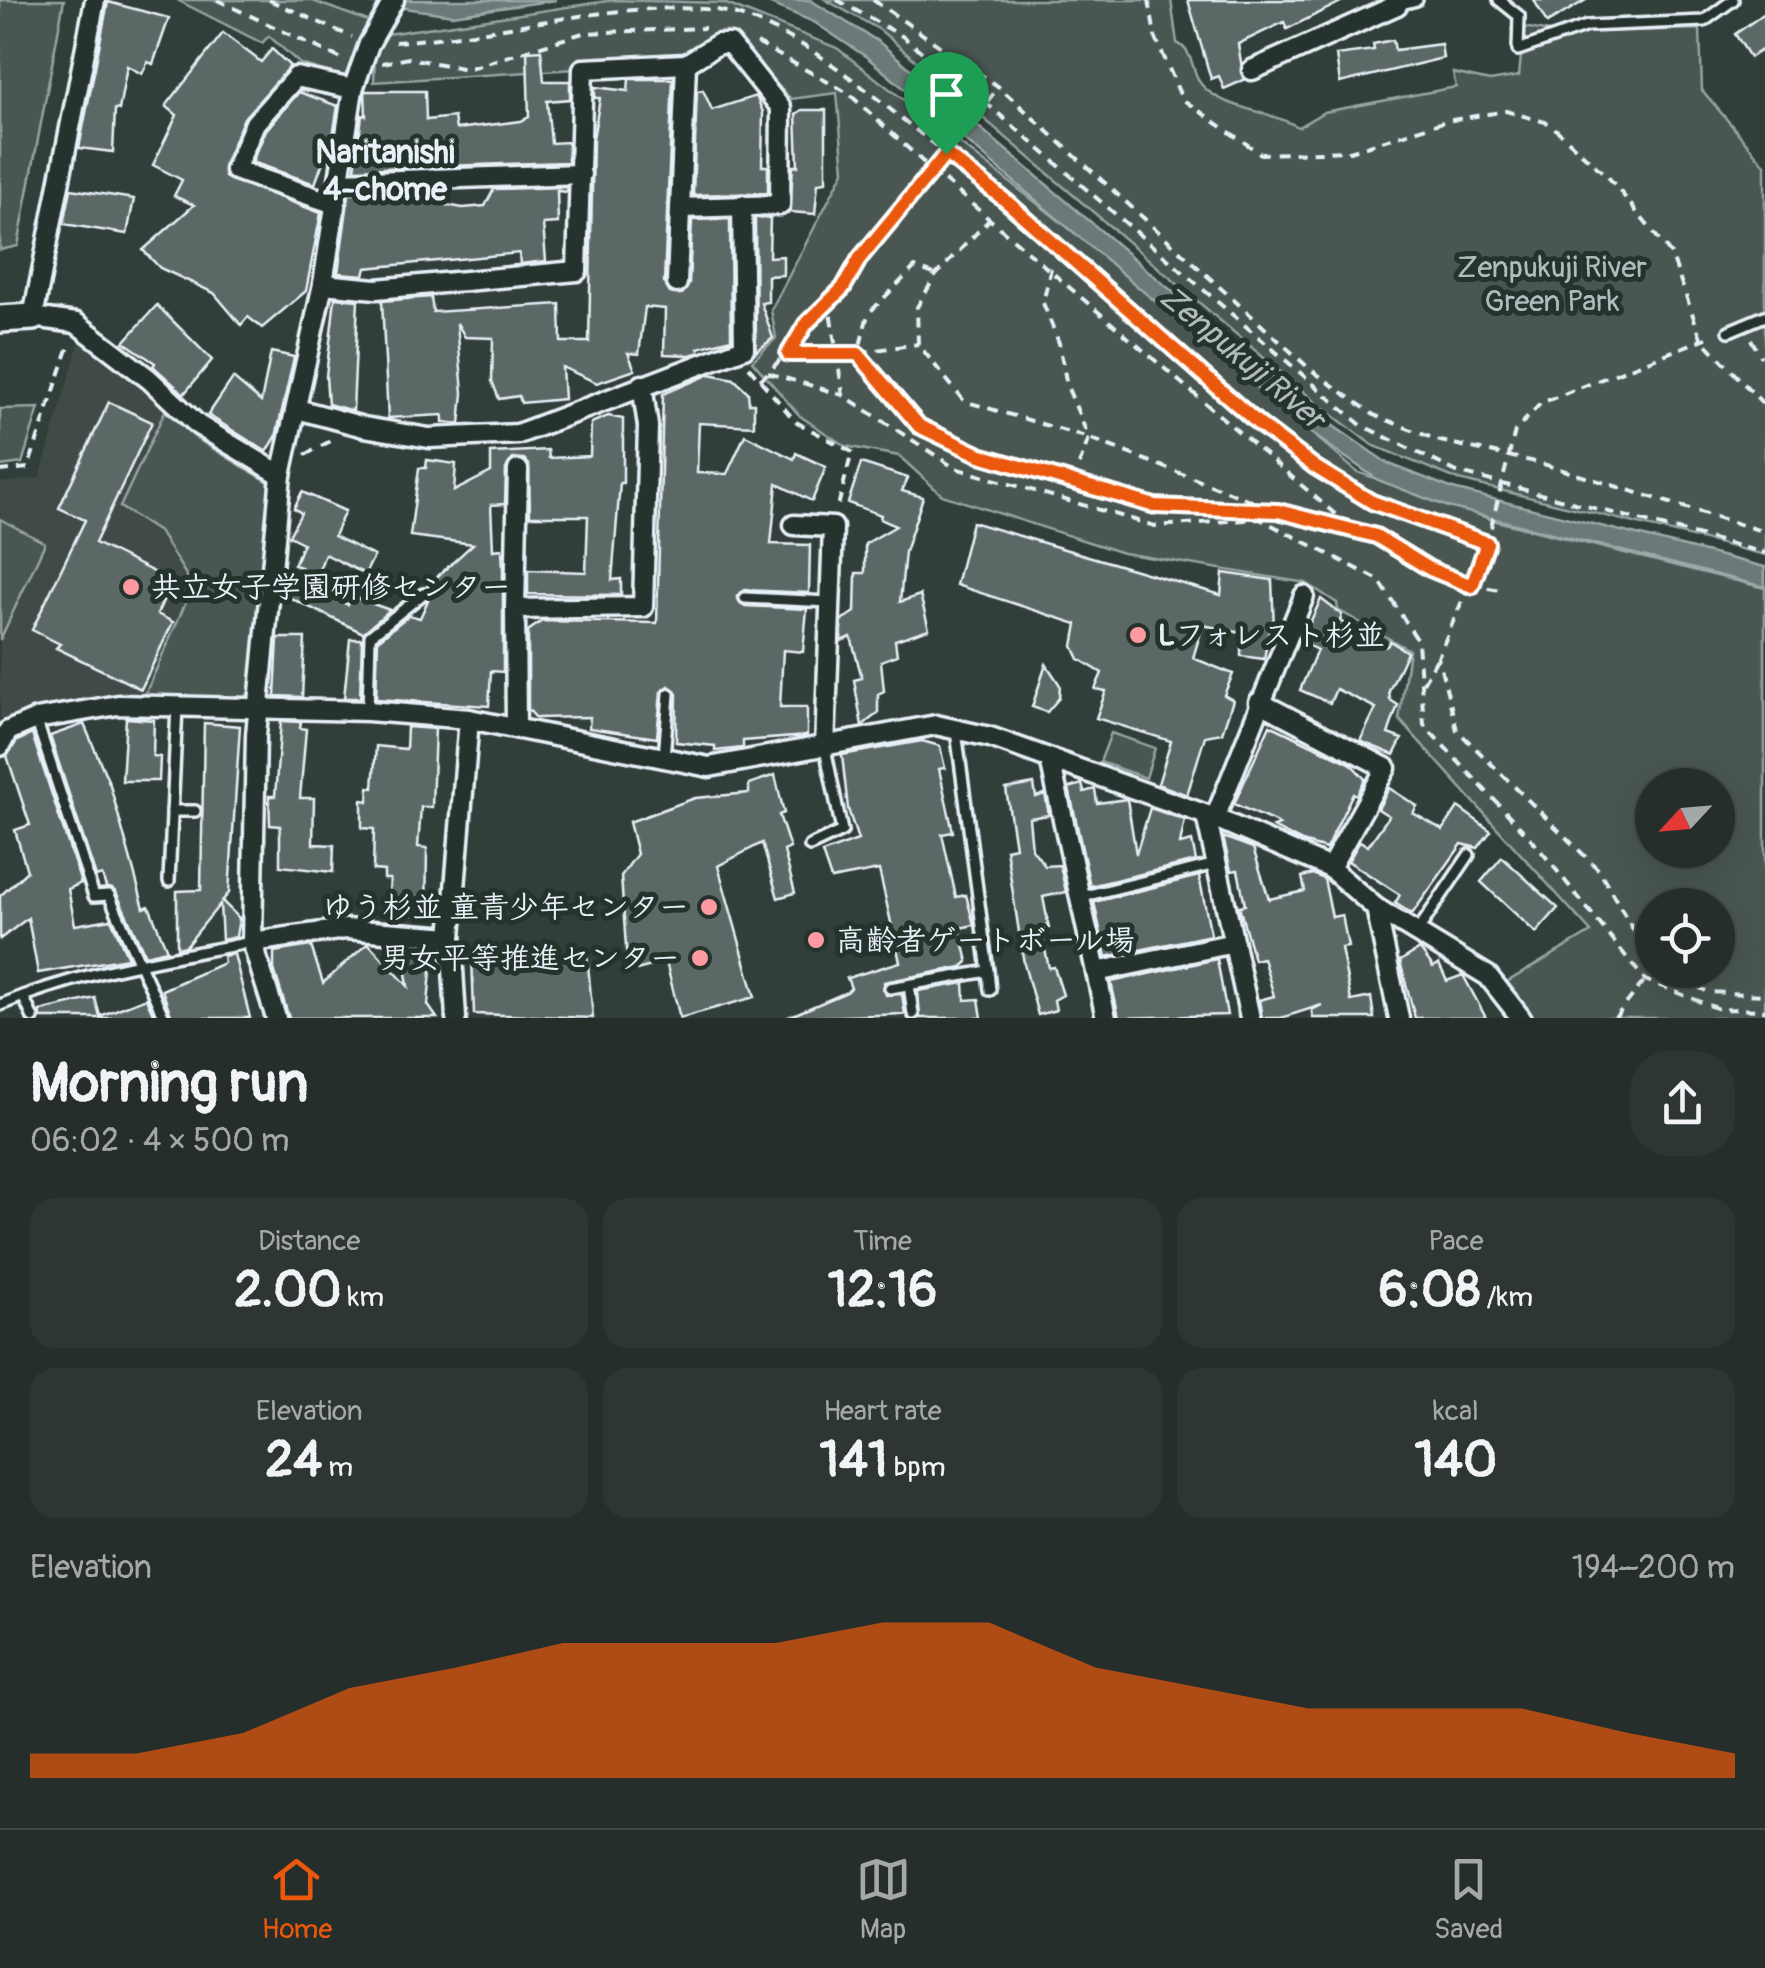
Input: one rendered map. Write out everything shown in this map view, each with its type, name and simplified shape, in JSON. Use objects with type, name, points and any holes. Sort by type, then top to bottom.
[{"type":"street","points":[[33,317],[94,0]]},
{"type":"street","points":[[276,1018],[252,942],[258,709],[281,476],[324,284],[353,89],[369,44],[394,0]]},
{"type":"street","points":[[1252,70],[1396,2]]},
{"type":"street","points":[[324,284],[376,289],[578,271],[582,68],[686,64],[718,44],[730,44],[781,108],[780,205],[680,208]]},
{"type":"street","points":[[677,284],[686,64]]},
{"type":"street","points":[[336,204],[235,170],[255,123],[296,78],[353,89]]},
{"type":"street","points":[[340,182],[581,174]]},
{"type":"street","points":[[297,409],[364,427],[429,438],[518,434],[744,348],[742,206]]},
{"type":"street","points":[[0,319],[33,317],[76,323],[149,379],[198,425],[281,476]]},
{"type":"street","points":[[516,609],[643,607],[648,426],[642,386]]},
{"type":"street","points":[[516,728],[518,470]]},
{"type":"street","points":[[794,525],[833,526],[825,748]]},
{"type":"street","points":[[1250,1018],[1216,864],[1211,816],[1304,596]]},
{"type":"street","points":[[1259,702],[1386,768],[1330,868]]},
{"type":"street","points":[[3,735],[36,719],[118,705],[368,712],[469,718],[708,767],[936,726],[1050,759],[1211,816],[1330,868],[1376,908],[1488,976],[1521,1018]]},
{"type":"street","points":[[456,1018],[451,936],[469,718]]},
{"type":"street","points":[[1050,759],[1106,1018]]},
{"type":"street","points":[[1376,908],[1398,1018]]},
{"type":"street","points":[[252,942],[346,929],[451,936]]},
{"type":"street","points":[[1096,972],[1234,943]]},
{"type":"lane","points":[[1396,2],[1416,0]]},
{"type":"lane","points":[[1499,0],[1519,16],[1518,50],[1587,26],[1704,21],[1734,0]]},
{"type":"lane","points":[[1728,330],[1765,316]]},
{"type":"lane","points":[[368,712],[370,636],[423,594]]},
{"type":"lane","points":[[744,598],[830,602]]},
{"type":"lane","points":[[664,758],[669,694]]},
{"type":"lane","points":[[169,882],[177,706]]},
{"type":"lane","points":[[36,719],[94,896],[109,895],[164,1018]]},
{"type":"lane","points":[[956,730],[990,990]]},
{"type":"lane","points":[[810,846],[842,830],[825,748]]},
{"type":"lane","points":[[172,811],[195,811]]},
{"type":"lane","points":[[1417,932],[1469,854]]},
{"type":"lane","points":[[1080,897],[1216,864]]},
{"type":"lane","points":[[0,1005],[60,982],[252,942]]},
{"type":"lane","points":[[890,988],[988,972]]},
{"type":"lane","points":[[909,985],[913,1014]]},
{"type":"lane","points":[[22,996],[33,1018]]},
{"type":"path","points":[[217,0],[300,42],[362,66],[409,58],[467,69],[582,33],[718,28]]},
{"type":"path","points":[[270,0],[369,44],[473,32],[603,8],[660,4],[719,10],[826,59],[854,79],[1006,201],[1260,425],[1315,467],[1372,502],[1487,543]]},
{"type":"path","points":[[836,0],[902,36],[1361,425],[1456,472],[1765,553]]},
{"type":"path","points":[[873,0],[911,22],[999,87],[1310,369],[1374,415],[1440,442],[1508,456],[1765,532]]},
{"type":"path","points":[[1148,0],[1155,36],[1182,99],[1261,154],[1311,149],[1350,151],[1446,122],[1506,111],[1549,123],[1608,178],[1671,254],[1701,338],[1765,406]]},
{"type":"path","points":[[902,36],[911,22]]},
{"type":"path","points":[[749,40],[848,93],[1342,519],[1430,569],[1472,586],[1500,590]]},
{"type":"path","points":[[848,93],[854,79]]},
{"type":"path","points":[[844,486],[852,452],[796,422],[760,380],[788,354],[806,324],[843,288],[860,258],[999,87]]},
{"type":"path","points":[[990,218],[936,275],[917,307],[918,344],[964,401],[1089,438],[1278,511],[1376,536]]},
{"type":"path","points":[[858,354],[868,314],[915,267],[936,275]]},
{"type":"path","points":[[1051,268],[1043,303],[1059,343],[1067,386],[1089,438],[1074,481]]},
{"type":"path","points":[[0,471],[28,468],[76,323]]},
{"type":"path","points":[[1744,327],[1761,357]]},
{"type":"path","points":[[1421,686],[1472,586],[1515,431],[1541,403],[1728,330]]},
{"type":"path","points":[[788,354],[858,354],[918,344]]},
{"type":"path","points":[[858,354],[919,426],[980,455],[1155,506],[1278,511]]},
{"type":"path","points":[[768,373],[843,396]]},
{"type":"path","points":[[281,476],[318,447],[364,427]]},
{"type":"path","points":[[1438,657],[1457,730],[1598,870],[1635,934]]},
{"type":"path","points":[[1616,1018],[1639,988]]},
{"type":"path","points":[[1700,988],[1708,992],[1765,995]]},
{"type":"path","points":[[1711,1018],[1718,1009]]},
{"type":"shaded area","name":"共立女子学園研修センター","points":[[80,339],[143,388],[197,439],[272,484],[251,690],[176,697],[120,695],[32,712],[9,723],[0,718],[0,483],[40,478]]},
{"type":"green space","points":[[0,0],[64,0],[18,246],[0,250]]},
{"type":"green space","points":[[177,0],[310,0],[368,21],[345,77],[300,64],[269,36],[262,43]]},
{"type":"green space","points":[[614,0],[724,3],[837,48],[1115,264],[1357,472],[1496,521],[1765,588],[1765,1018],[1533,1018],[1507,982],[1591,932],[1399,719],[1409,650],[1338,610],[1337,603],[1306,583],[1123,553],[942,495],[899,456],[845,446],[800,416],[752,361],[776,338],[771,310],[844,171],[837,93],[791,99],[727,32],[686,62],[374,82],[375,56],[387,34]]},
{"type":"green space","name":"Zenpukuji River Green Park","points":[[826,0],[1171,0],[1177,43],[1187,51],[1198,79],[1210,93],[1298,127],[1324,112],[1456,87],[1453,73],[1490,81],[1519,76],[1524,27],[1575,37],[1589,32],[1700,29],[1702,90],[1765,165],[1765,555],[1459,480],[1372,445],[1318,404],[880,30]]},
{"type":"green space","points":[[39,408],[22,463],[0,466],[0,409]]},
{"type":"green space","points":[[165,411],[197,439],[272,484],[251,690],[242,701],[144,697],[193,586],[160,533],[120,507]]},
{"type":"green space","points":[[0,519],[45,543],[0,640]]},
{"type":"green space","points":[[1111,733],[1155,748],[1146,778],[1100,762]]},
{"type":"water","points":[[348,0],[556,0],[453,15]]},
{"type":"water","name":"Zenpukuji River","points":[[761,0],[810,0],[879,42],[1319,416],[1387,463],[1453,489],[1765,567],[1765,587],[1448,507],[1378,480],[1308,431],[868,58],[814,22]]},
{"type":"building","points":[[1188,0],[1345,0],[1287,29],[1284,22],[1238,44],[1244,80],[1224,89],[1219,76],[1211,79]]},
{"type":"building","points":[[1534,0],[1586,0],[1547,23]]},
{"type":"building","points":[[108,2],[169,18],[153,64],[148,62],[142,74],[127,66],[119,110],[115,109],[113,152],[79,148]]},
{"type":"building","points":[[1765,13],[1765,48],[1750,57],[1735,34]]},
{"type":"building","points":[[223,33],[261,62],[272,49],[290,66],[244,118],[224,165],[225,177],[321,213],[306,291],[262,328],[248,317],[241,325],[214,293],[160,268],[143,250],[194,205],[174,196],[182,180],[153,165],[177,115],[166,106]]},
{"type":"building","points":[[1393,40],[1395,50],[1441,44],[1443,58],[1340,83],[1336,55],[1374,50],[1373,44]]},
{"type":"building","points":[[541,50],[544,81],[570,81],[570,99],[547,101],[551,143],[568,142],[568,162],[355,169],[362,115],[366,116],[365,91],[425,91],[426,120],[454,117],[456,129],[521,121],[529,117],[527,51]]},
{"type":"building","points":[[629,79],[673,79],[664,282],[670,293],[682,294],[689,284],[692,220],[730,219],[731,339],[698,348],[700,352],[690,355],[664,354],[665,309],[645,307],[639,354],[628,353],[635,370],[597,383],[562,367],[564,399],[521,403],[519,396],[499,399],[492,381],[493,338],[465,337],[457,323],[463,393],[460,424],[443,422],[443,415],[388,418],[382,301],[431,297],[433,312],[560,304],[561,342],[589,342],[593,139],[600,98],[595,98],[595,87],[628,91]]},
{"type":"building","points":[[703,90],[712,110],[756,96],[763,112],[762,166],[768,166],[768,193],[693,195],[697,91]]},
{"type":"building","points":[[299,92],[338,106],[329,160],[324,159],[315,184],[252,162],[266,130]]},
{"type":"building","points":[[802,110],[826,110],[826,182],[818,183],[815,214],[790,212],[793,166],[798,166],[796,114]]},
{"type":"building","points":[[567,187],[567,192],[557,191],[558,223],[543,224],[546,261],[520,264],[519,253],[366,268],[364,275],[338,273],[349,194],[445,191],[446,205],[463,208],[485,206],[494,189]]},
{"type":"building","points":[[71,189],[134,199],[127,234],[64,224]]},
{"type":"building","points":[[755,218],[770,218],[769,257],[783,256],[783,275],[768,276],[768,302],[761,303],[773,338],[756,352]]},
{"type":"building","points":[[335,298],[358,300],[353,411],[328,404],[326,376]]},
{"type":"building","points":[[157,305],[212,360],[184,394],[153,366],[155,363],[124,342]]},
{"type":"building","points":[[271,352],[294,357],[276,437],[267,452],[208,415],[233,378],[261,402]]},
{"type":"building","points":[[710,374],[734,379],[748,392],[749,403],[754,403],[754,426],[699,423],[697,473],[727,474],[745,435],[794,459],[796,453],[826,467],[812,501],[777,484],[771,544],[810,545],[809,593],[745,590],[737,597],[745,606],[807,609],[803,652],[783,650],[780,707],[807,707],[807,736],[743,741],[743,748],[715,751],[715,746],[676,742],[677,694],[669,686],[661,692],[657,738],[589,728],[590,717],[536,718],[528,709],[528,631],[542,621],[657,623],[663,394]]},
{"type":"building","points":[[109,402],[152,422],[95,543],[172,581],[157,614],[173,622],[141,689],[56,648],[60,644],[32,630],[85,520],[59,508]]},
{"type":"building","points":[[608,416],[623,419],[623,483],[612,580],[621,579],[621,595],[528,594],[528,570],[586,572],[588,516],[530,516],[529,465],[524,459],[513,459],[506,469],[505,504],[491,505],[493,550],[502,549],[503,672],[491,671],[489,706],[376,699],[378,640],[409,615],[420,618],[432,591],[427,586],[473,544],[410,536],[419,468],[426,468],[427,460],[456,464],[454,491],[491,472],[491,453],[548,450],[549,458],[590,456],[591,423]]},
{"type":"building","points":[[861,463],[908,478],[902,491],[923,497],[905,552],[900,602],[920,595],[929,629],[895,640],[897,655],[881,661],[884,691],[878,694],[878,713],[862,726],[854,680],[862,678],[851,637],[841,641],[842,620],[855,612],[856,573],[865,573],[865,544],[896,526],[880,519],[881,515],[848,503]]},
{"type":"building","points":[[302,492],[345,511],[334,536],[374,556],[365,574],[325,554],[313,586],[348,605],[350,596],[390,610],[363,633],[286,596],[301,567],[294,565],[303,543],[289,536],[301,513],[294,508]]},
{"type":"building","name":"Lフォレスト杉並","points":[[972,522],[1221,595],[1223,573],[1272,580],[1274,628],[1270,626],[1264,659],[1241,656],[1241,633],[1203,625],[1193,658],[1233,674],[1224,695],[1233,700],[1222,733],[1205,736],[1187,795],[1158,784],[1171,741],[1096,718],[1106,691],[1095,689],[1102,673],[1079,659],[1073,646],[1077,624],[956,585]]},
{"type":"building","points":[[1321,599],[1342,615],[1340,621],[1376,643],[1387,646],[1390,641],[1407,652],[1389,691],[1390,700],[1398,705],[1388,734],[1402,739],[1394,755],[1360,741],[1376,708],[1336,689],[1330,703],[1300,690],[1317,650],[1301,642]]},
{"type":"building","points":[[278,638],[305,638],[302,697],[275,696]]},
{"type":"building","points":[[350,639],[362,639],[360,698],[344,698]]},
{"type":"building","points":[[1046,664],[1060,685],[1059,698],[1047,712],[1032,707]]},
{"type":"building","points":[[126,718],[154,720],[153,756],[160,757],[159,781],[122,781]]},
{"type":"building","points":[[281,721],[301,722],[300,728],[306,729],[300,798],[314,798],[313,844],[334,845],[333,872],[280,866],[280,826],[270,825],[269,796],[275,796]]},
{"type":"building","points":[[204,723],[240,726],[229,893],[222,901],[239,918],[236,937],[222,940],[220,904],[186,946],[177,948],[177,891],[201,890]]},
{"type":"building","points":[[84,724],[110,785],[144,908],[149,906],[167,950],[145,955],[116,892],[106,887],[102,875],[96,877],[50,736]]},
{"type":"building","points":[[1270,725],[1350,763],[1365,779],[1357,795],[1353,793],[1326,849],[1302,842],[1273,827],[1279,825],[1273,821],[1234,804]]},
{"type":"building","points":[[407,727],[435,729],[432,807],[421,807],[418,847],[427,848],[426,915],[387,914],[390,879],[384,879],[384,871],[373,870],[374,829],[362,828],[362,800],[368,801],[369,787],[373,788],[376,746],[406,749]]},
{"type":"building","points":[[32,734],[81,883],[68,889],[75,925],[111,919],[128,958],[38,973],[28,918],[0,939],[0,896],[27,871],[15,830],[30,825],[7,756],[17,741]]},
{"type":"building","points":[[922,741],[940,746],[945,768],[939,769],[953,832],[942,834],[956,897],[966,895],[974,925],[960,928],[968,962],[962,967],[884,982],[886,995],[902,994],[905,1014],[786,1018],[847,992],[851,988],[847,978],[900,962],[879,870],[831,879],[822,853],[858,840],[848,809],[842,755]]},
{"type":"building","points":[[775,775],[784,813],[779,815],[790,848],[784,851],[795,893],[778,898],[762,843],[718,866],[755,997],[680,1018],[666,962],[637,970],[627,962],[621,876],[637,854],[629,822],[695,798],[749,793],[749,784]]},
{"type":"building","points":[[1034,784],[1036,797],[1045,794],[1049,815],[1029,818],[1032,849],[1045,866],[1060,865],[1066,892],[1043,897],[1049,928],[1041,931],[1049,968],[1054,967],[1063,995],[1054,1000],[1056,1010],[1038,1015],[1024,964],[1006,849],[1015,847],[1006,789]]},
{"type":"building","points":[[1082,784],[1084,792],[1095,789],[1097,803],[1127,799],[1136,854],[1150,808],[1185,820],[1180,844],[1192,841],[1196,861],[1090,886],[1069,788]]},
{"type":"building","points":[[1389,788],[1417,806],[1413,813],[1443,830],[1458,807],[1491,831],[1478,848],[1462,844],[1412,914],[1395,903],[1400,895],[1348,861],[1360,841],[1368,846],[1389,816],[1378,809]]},
{"type":"building","points":[[1223,837],[1253,848],[1269,899],[1305,891],[1302,877],[1313,874],[1324,879],[1332,917],[1342,915],[1348,947],[1341,948],[1351,1001],[1371,997],[1374,1018],[1313,1018],[1312,1010],[1322,1005],[1281,1018],[1262,1018],[1259,1000],[1274,996],[1263,958],[1254,960],[1239,906],[1245,905],[1238,870],[1231,871]]},
{"type":"building","points":[[1502,857],[1558,908],[1536,933],[1481,882]]},
{"type":"building","points":[[1199,876],[1211,935],[1106,957],[1094,902]]},
{"type":"building","points":[[368,943],[408,986],[402,946],[433,948],[428,1005],[437,1018],[289,1018],[274,969],[274,952],[311,946],[323,983]]},
{"type":"building","points":[[1420,949],[1433,967],[1439,964],[1447,981],[1463,975],[1486,1018],[1415,1018],[1400,961]]},
{"type":"building","points":[[545,950],[546,958],[587,954],[593,1018],[474,1014],[472,955]]},
{"type":"building","points":[[234,954],[250,1018],[172,1018],[162,990],[224,963],[223,956]]},
{"type":"building","points":[[1217,959],[1227,1015],[1119,1018],[1111,982]]},
{"type":"building","points":[[964,983],[965,1000],[979,999],[982,1018],[920,1018],[918,991]]},
{"type":"building","points":[[95,998],[100,1016],[146,998],[155,1018],[41,1018],[40,1011]]},
{"type":"place","name":"共立女子学園研修センター","points":[[131,587]]},
{"type":"place","name":"Lフォレスト杉並","points":[[1138,635]]},
{"type":"place","name":"ゆう杉並 童青少年センター","points":[[709,907]]},
{"type":"place","name":"高齢者ゲートボール場","points":[[816,940]]},
{"type":"place","name":"男女平等推進センター","points":[[700,958]]},
{"type":"district","name":"Naritanishi 4-chome","points":[[385,172]]},
{"type":"route","points":[[946,154],[1006,201],[1260,425],[1315,467],[1372,502],[1423,524],[1487,543],[1472,586],[1430,569],[1376,536],[1278,511],[1155,506],[980,455],[919,426],[858,354],[788,354],[806,324],[828,298],[843,288],[860,258],[946,154]]}]
